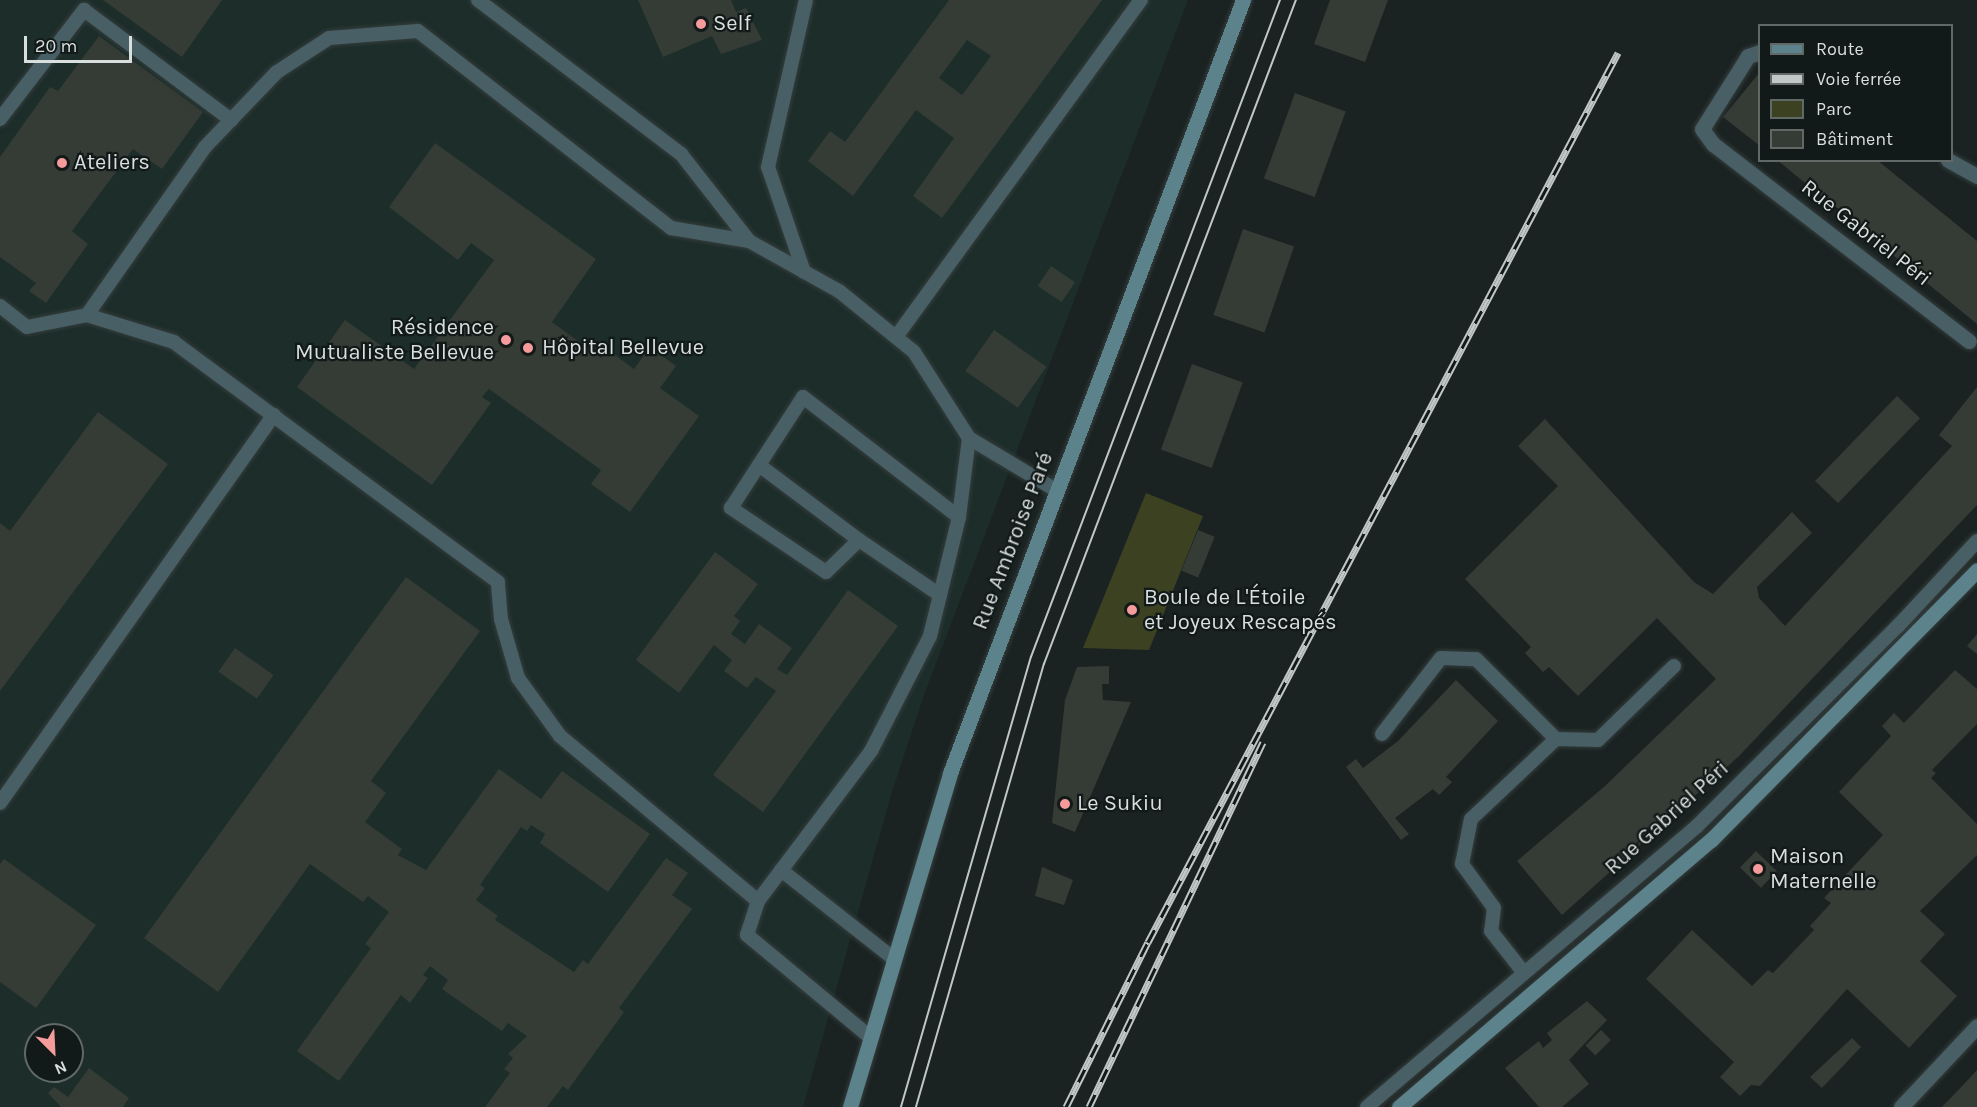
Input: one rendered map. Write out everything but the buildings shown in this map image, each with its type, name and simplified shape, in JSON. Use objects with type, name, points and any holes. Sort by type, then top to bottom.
[{"type":"main road","name":"Rue Ambroise Paré","points":[[850,1107],[950,773],[1243,0]]},
{"type":"main road","name":"Rue Gabriel Péri","points":[[1399,1107],[1711,840],[1977,570]]},
{"type":"street","name":"Rue Gabriel Péri","points":[[1758,53],[1748,56],[1702,129],[1713,144],[1969,341]]},
{"type":"street","points":[[1952,162],[1977,176]]},
{"type":"street","points":[[1901,1107],[1977,1026]]},
{"type":"lane","points":[[478,0],[681,154],[750,242]]},
{"type":"lane","points":[[804,272],[768,166],[806,0]]},
{"type":"lane","points":[[896,337],[1141,0]]},
{"type":"lane","points":[[0,119],[84,10],[231,120]]},
{"type":"lane","points":[[87,315],[205,147],[278,72],[329,38],[418,31],[671,228],[750,242],[839,291],[914,352],[969,438],[1056,490]]},
{"type":"lane","points":[[0,306],[27,327],[87,315],[174,342],[498,582],[501,619],[518,678],[560,736],[758,901]]},
{"type":"lane","points":[[859,540],[826,572],[730,508],[803,397],[959,517]]},
{"type":"lane","points":[[0,803],[274,415]]},
{"type":"lane","points":[[870,1037],[747,935],[758,901],[871,751],[930,636],[959,517],[969,438]]},
{"type":"lane","points":[[759,465],[859,540],[940,595]]},
{"type":"lane","name":"Rue Gabriel Péri","points":[[1367,1107],[1697,826],[1898,626],[1977,541]]},
{"type":"lane","points":[[1382,734],[1441,658],[1476,659],[1556,739],[1598,740],[1674,666]]},
{"type":"lane","points":[[1524,973],[1491,931],[1494,908],[1462,864],[1471,819],[1556,739]]},
{"type":"lane","points":[[781,870],[893,958]]},
{"type":"shaded area","name":"Hôpital Bellevue","points":[[0,0],[1188,0],[924,695],[891,795],[803,1107],[0,1107]]},
{"type":"green space","name":"Boule de L'Étoile et Joyeux Rescapés","points":[[1146,493],[1203,516],[1149,650],[1083,648]]},
{"type":"tram line","points":[[901,1107],[1031,657],[1280,0]]},
{"type":"tram line","points":[[916,1107],[1044,664],[1296,0]]},
{"type":"railway","points":[[1066,1107],[1148,942],[1618,53]]},
{"type":"railway","points":[[1089,1107],[1263,742]]},
{"type":"place","name":"Self","points":[[701,24]]},
{"type":"place","name":"Ateliers","points":[[62,163]]},
{"type":"place","name":"Résidence Mutualiste Bellevue","points":[[506,340]]},
{"type":"place","name":"Hôpital Bellevue","points":[[528,348]]},
{"type":"place","name":"Boule de L'Étoile et Joyeux Rescapés","points":[[1132,610]]},
{"type":"place","name":"Le Sukiu","points":[[1065,804]]},
{"type":"place","name":"Maison Maternelle","points":[[1758,869]]}]
